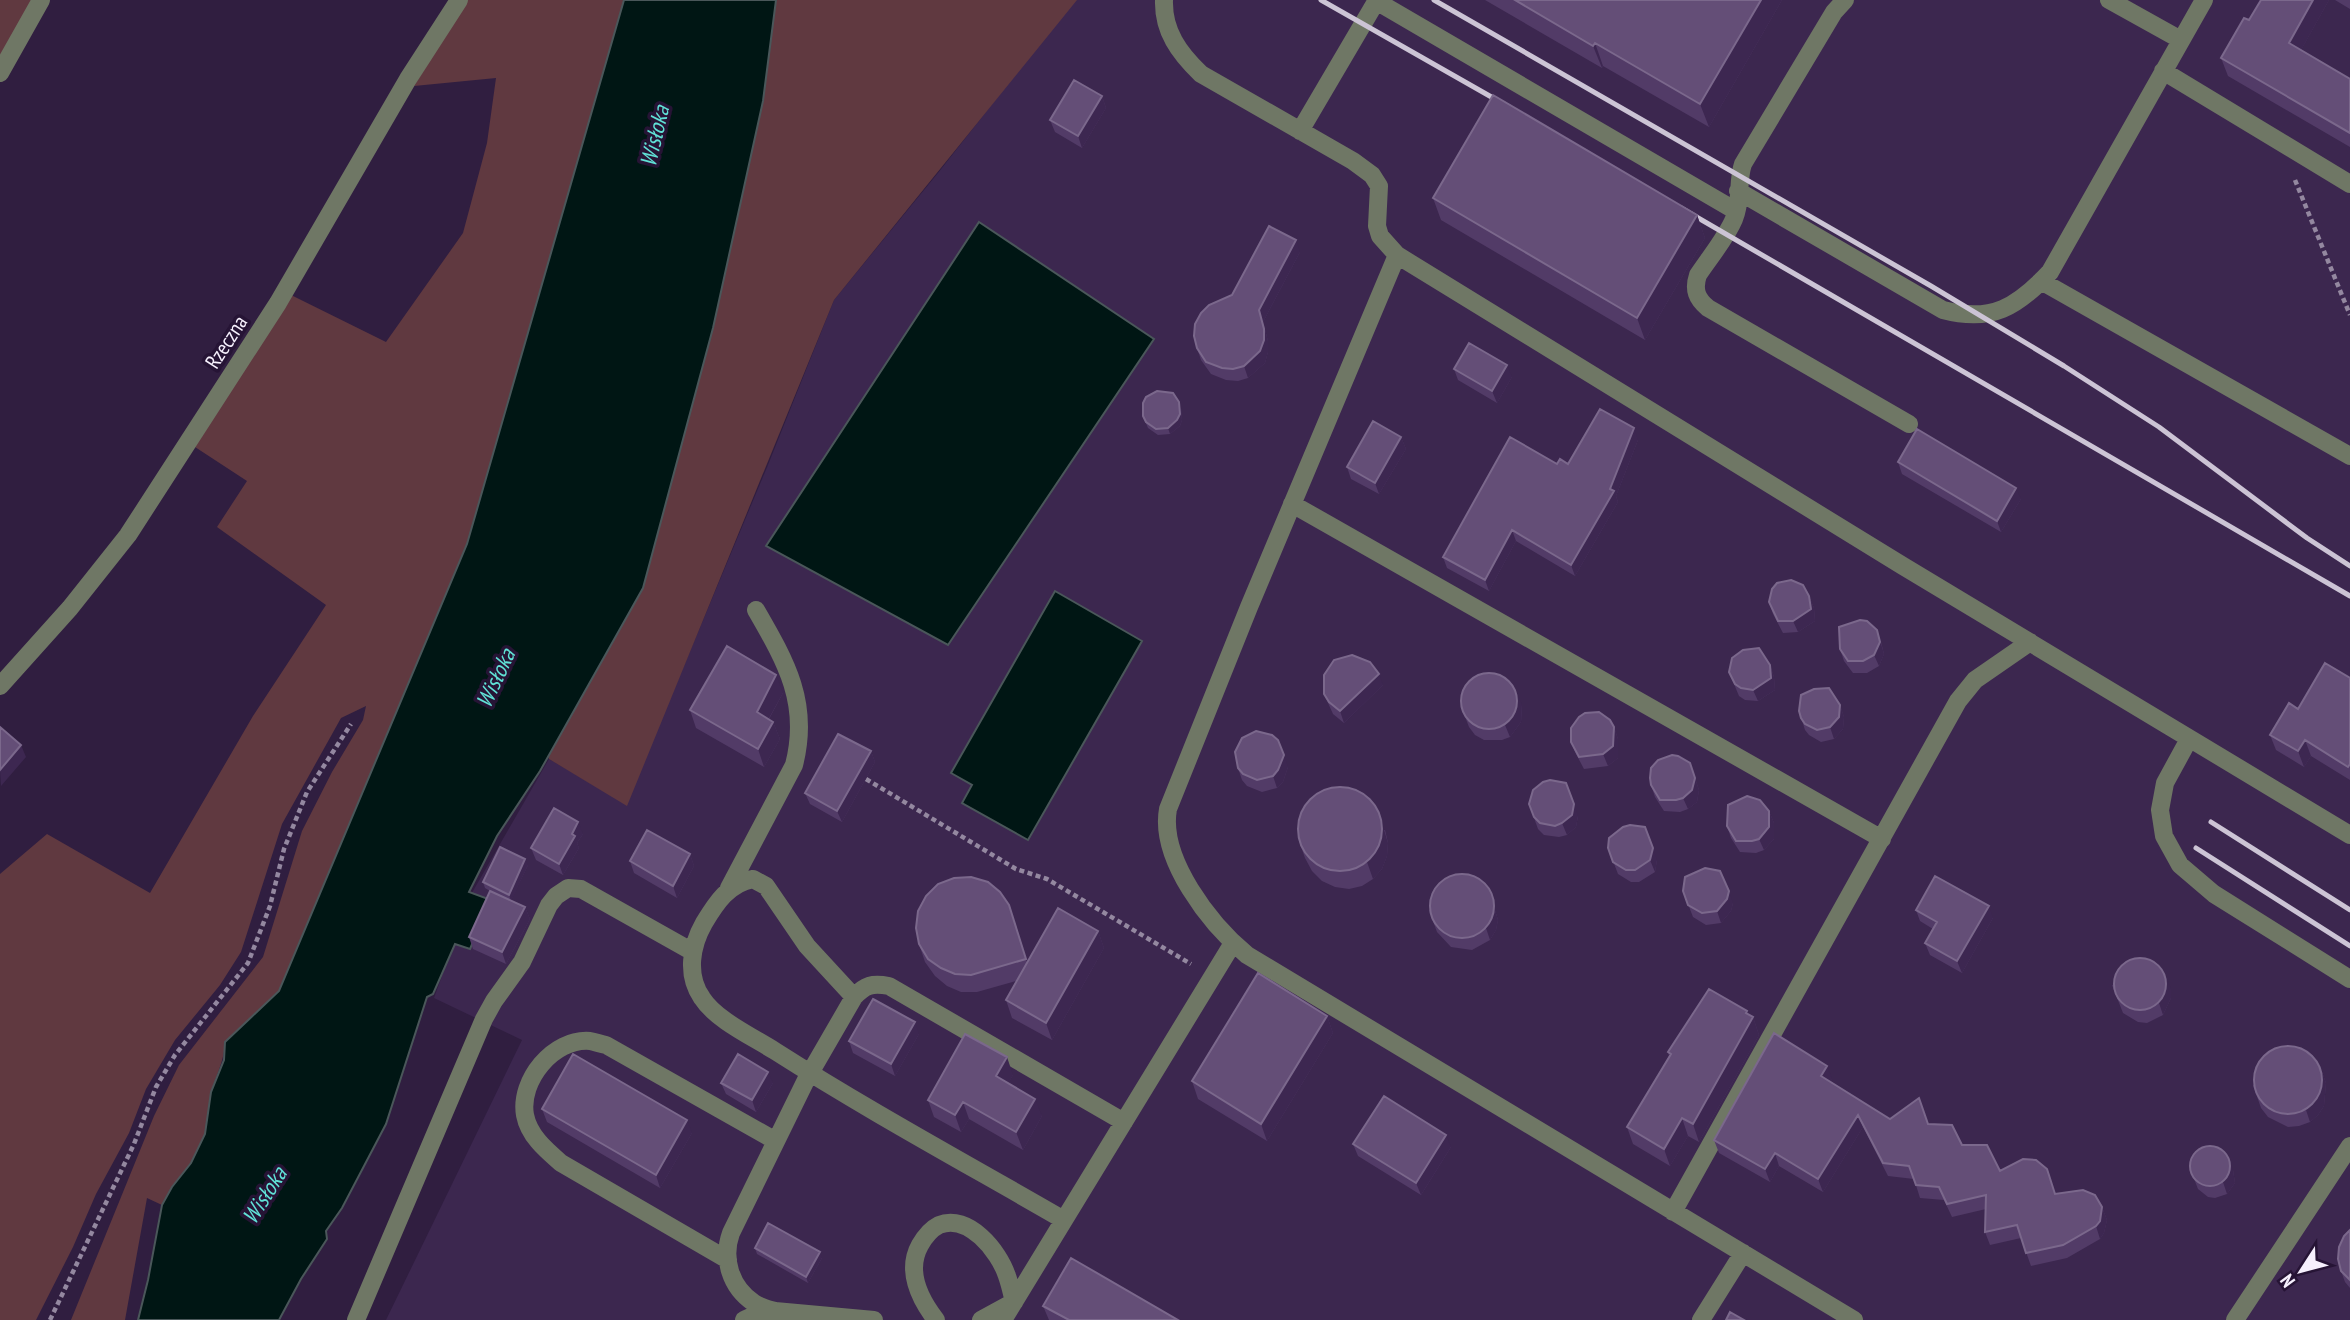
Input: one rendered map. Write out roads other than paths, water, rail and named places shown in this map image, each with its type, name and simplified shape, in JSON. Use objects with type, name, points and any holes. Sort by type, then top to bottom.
[{"type":"street","points":[[0,73],[41,0]]},
{"type":"street","name":"Rzeczna","points":[[0,686],[71,608],[128,535],[278,303],[408,79],[459,0]]},
{"type":"street","points":[[1164,0],[1163,13],[1167,30],[1186,60],[1200,74],[1353,161],[1372,175],[1379,186],[1377,226],[1380,236],[1397,255],[2350,835]]},
{"type":"street","points":[[1845,0],[1834,12],[1743,164],[1739,176],[1736,211],[1725,234],[1698,275],[1695,292],[1700,302],[1909,425]]},
{"type":"street","points":[[2109,0],[2181,40]]},
{"type":"street","points":[[1738,191],[1943,310],[1965,316],[2007,308],[2029,295],[2050,272],[2204,0]]},
{"type":"street","points":[[1300,131],[1371,4],[1736,211]]},
{"type":"street","points":[[2163,71],[2350,184]]},
{"type":"street","points":[[1397,255],[1168,809],[1166,820],[1169,841],[1180,869],[1216,925],[1247,955],[1854,1320]]},
{"type":"street","points":[[2041,281],[2350,456]]},
{"type":"street","points":[[1292,504],[1882,839]]},
{"type":"street","points":[[756,610],[789,671],[797,699],[799,745],[794,765],[727,891],[701,929],[693,952],[691,975],[702,998],[715,1012],[811,1073],[1064,1220]]},
{"type":"street","points":[[1673,1212],[1958,701],[1975,680],[2030,642]]},
{"type":"street","points":[[2189,739],[2165,783],[2160,810],[2164,836],[2179,865],[2214,894],[2350,979]]},
{"type":"street","points":[[727,891],[741,881],[753,878],[765,886],[807,946],[854,997]]},
{"type":"street","points":[[356,1320],[484,1019],[522,962],[556,897],[568,888],[581,889],[693,952]]},
{"type":"street","points":[[1003,1320],[1233,943]]},
{"type":"street","points":[[874,1320],[775,1311],[755,1304],[736,1287],[729,1271],[726,1247],[811,1073],[854,997],[864,987],[875,983],[888,986],[1124,1122]]},
{"type":"street","points":[[728,1260],[561,1163],[545,1150],[525,1117],[524,1100],[529,1084],[538,1068],[554,1052],[567,1045],[588,1041],[606,1045],[776,1141]]},
{"type":"street","points":[[2235,1320],[2350,1146]]},
{"type":"street","points":[[936,1320],[914,1276],[913,1257],[925,1237],[938,1225],[957,1223],[976,1233],[994,1251],[1007,1275],[1014,1302]]},
{"type":"street","points":[[1701,1320],[1742,1253]]},
{"type":"street","points":[[981,1320],[1014,1302]]},
{"type":"street","points":[[744,1320],[757,1314],[775,1311]]},
{"type":"water","name":"Wisłoka","points":[[624,0],[776,0],[763,101],[713,328],[643,588],[540,771],[497,836],[469,892],[491,900],[470,949],[455,944],[433,994],[427,997],[386,1124],[342,1208],[326,1231],[327,1239],[279,1320],[138,1320],[162,1205],[191,1163],[205,1134],[211,1092],[224,1060],[225,1042],[279,991],[467,544]]},
{"type":"water","points":[[979,222],[1154,339],[948,645],[766,546]]},
{"type":"water","points":[[1055,591],[1142,641],[1028,840],[962,803],[972,785],[951,773]]},
{"type":"railway","points":[[1321,0],[1509,107]]},
{"type":"railway","points":[[1434,0],[1931,286],[2064,366],[2159,427],[2307,538],[2350,566]]},
{"type":"railway","points":[[1681,208],[2350,596]]},
{"type":"railway","points":[[2211,822],[2350,910]]},
{"type":"railway","points":[[2196,848],[2350,946]]}]
